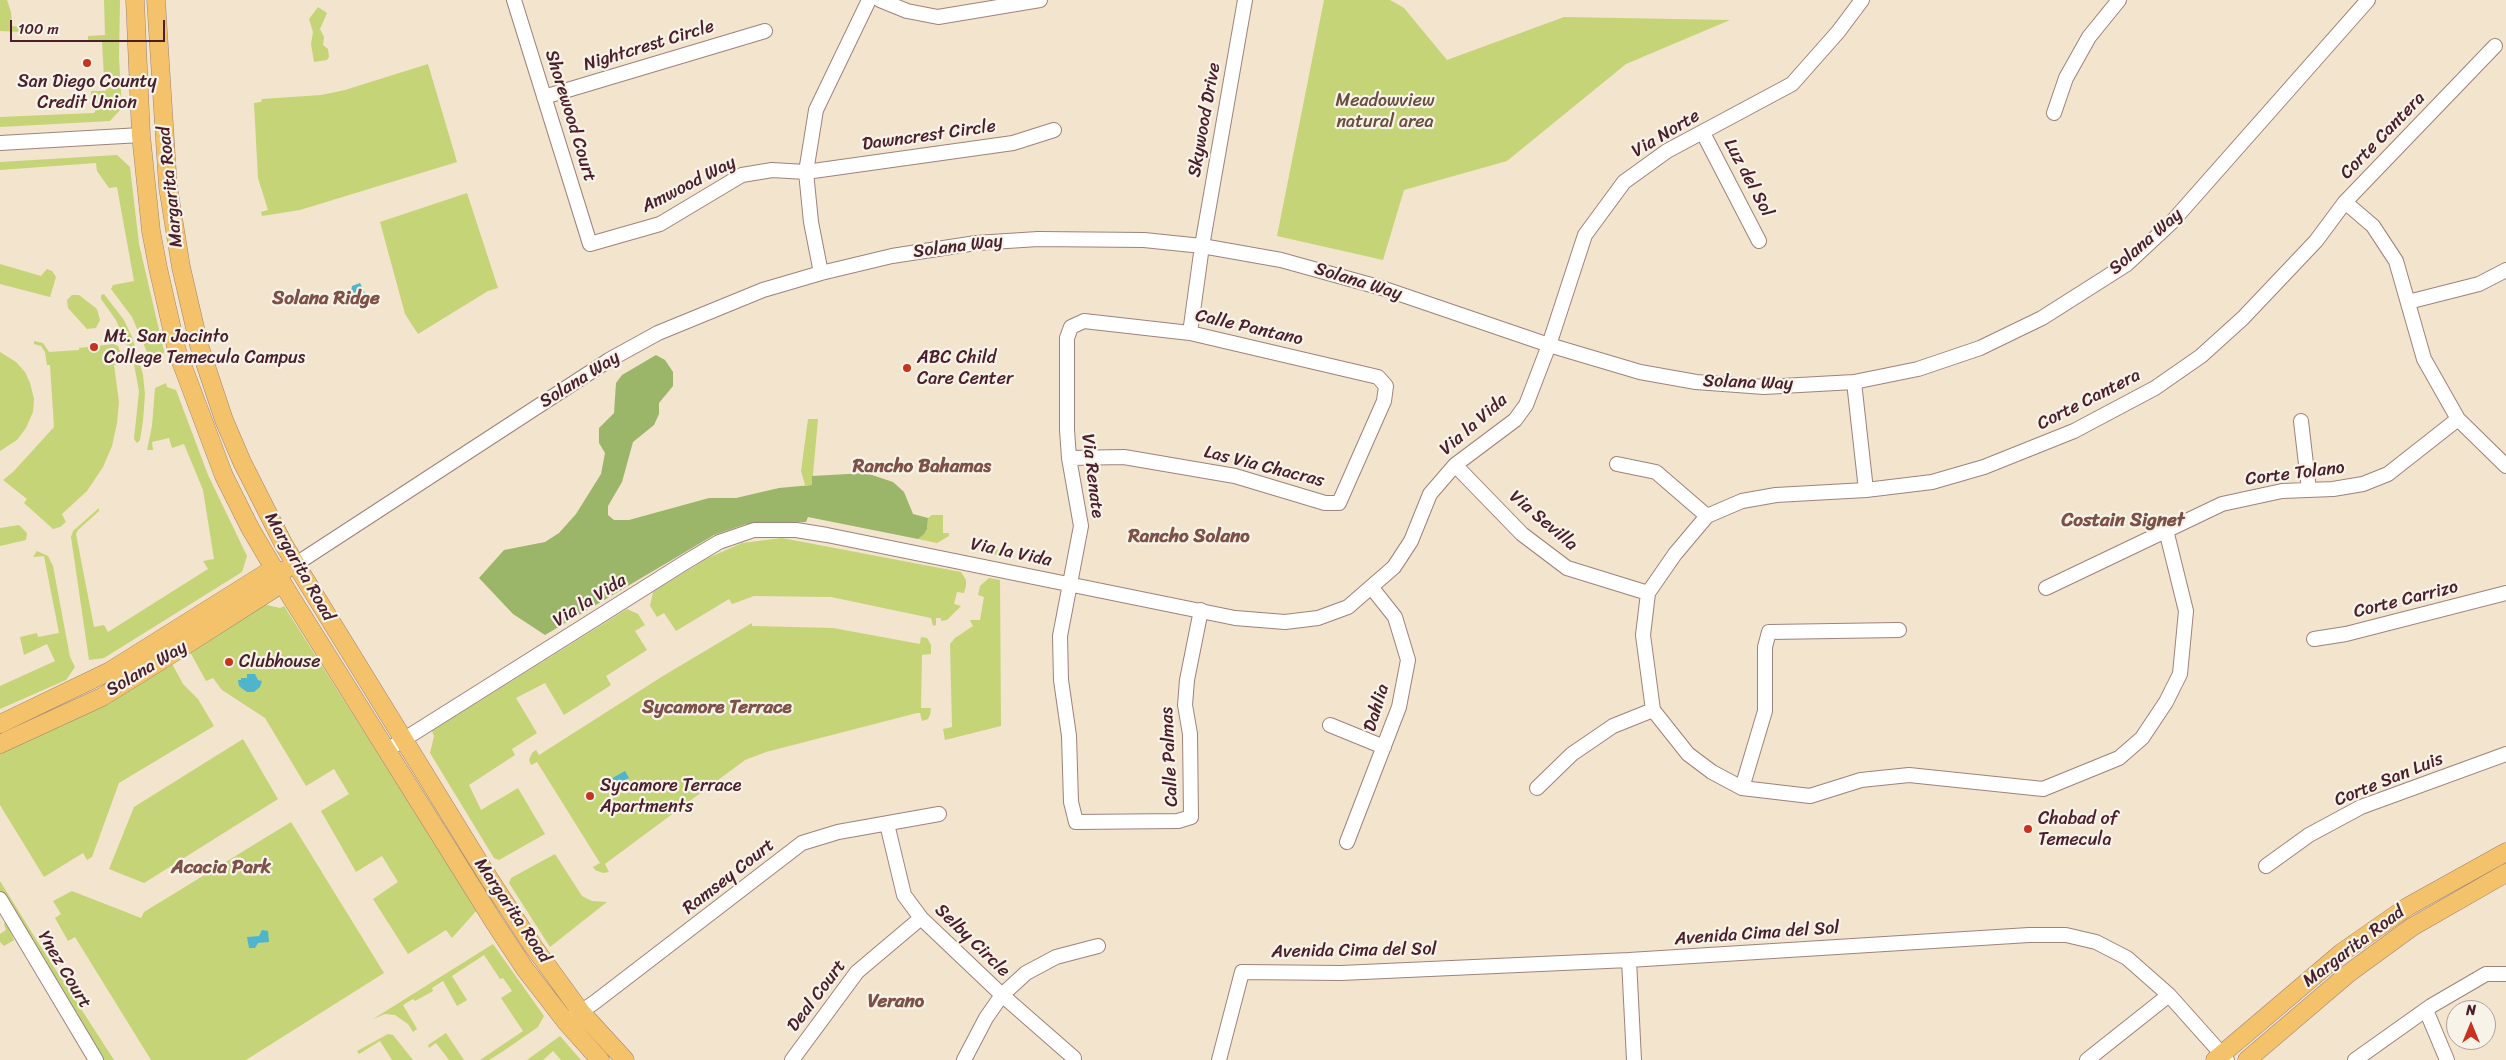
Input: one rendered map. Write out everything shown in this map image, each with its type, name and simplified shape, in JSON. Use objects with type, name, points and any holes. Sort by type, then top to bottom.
[{"type":"main road","name":"Margarita Road","points":[[134,0],[141,136],[151,230],[177,351],[224,476],[250,528],[494,922],[525,969],[566,1022],[600,1060]]},
{"type":"main road","name":"Margarita Road","points":[[156,0],[168,187],[173,226],[189,307],[209,378],[239,454],[264,508],[296,564],[515,919],[581,1012],[625,1060]]},
{"type":"main road","name":"Solana Way","points":[[0,724],[110,671],[268,572],[278,574],[296,564]]},
{"type":"main road","name":"Solana Way","points":[[0,744],[102,697],[275,588],[278,574]]},
{"type":"main road","name":"Margarita Road","points":[[2221,1058],[2341,953],[2407,907],[2477,866],[2506,852]]},
{"type":"main road","name":"Margarita Road","points":[[2247,1060],[2365,961],[2412,927],[2506,873]]},
{"type":"street","name":"Shorewood Court","points":[[514,0],[590,244]]},
{"type":"street","points":[[821,273],[810,222],[806,172],[816,110],[869,0]]},
{"type":"street","points":[[880,0],[908,11],[938,17],[1040,0]]},
{"type":"street","name":"Skywood Drive","points":[[1190,333],[1202,246],[1245,0]]},
{"type":"street","name":"Via Norte","points":[[1549,345],[1585,235],[1624,182],[1667,151],[1792,84],[1838,32],[1862,0]]},
{"type":"street","points":[[2054,112],[2066,78],[2089,37],[2118,0]]},
{"type":"street","name":"Solana Way","points":[[296,564],[609,360],[658,333],[763,290],[821,273],[900,255],[976,243],[1088,238],[1144,240],[1202,246],[1281,260],[1382,288],[1549,345],[1640,372],[1696,382],[1764,387],[1854,382],[1918,369],[1980,348],[2042,318],[2127,264],[2172,223],[2368,0]]},
{"type":"street","name":"Nightcrest Circle","points":[[544,98],[765,31]]},
{"type":"street","name":"Corte Cantera","points":[[1653,710],[1643,635],[1648,593],[1675,554],[1707,516],[1742,501],[1776,495],[1866,490],[1932,482],[1984,467],[2074,431],[2155,388],[2201,356],[2243,318],[2316,241],[2346,202],[2495,46]]},
{"type":"street","name":"Dawncrest Circle","points":[[806,172],[1013,143],[1054,130]]},
{"type":"street","name":"Luz del Sol","points":[[1703,133],[1759,241]]},
{"type":"street","points":[[0,143],[141,136]]},
{"type":"street","name":"Amwood Way","points":[[590,244],[660,224],[742,175],[772,170],[806,172]]},
{"type":"street","points":[[2346,202],[2373,226],[2396,261],[2424,359],[2458,419],[2506,466]]},
{"type":"street","points":[[2408,302],[2479,284],[2506,270]]},
{"type":"street","name":"Calle Pantano","points":[[1084,321],[1190,333],[1378,377],[1386,386],[1384,401]]},
{"type":"street","name":"Via Renate","points":[[1076,822],[1071,802],[1069,736],[1061,680],[1060,636],[1068,584],[1081,526],[1069,458],[1067,338],[1071,327],[1084,321]]},
{"type":"street","name":"Via la Vida","points":[[387,750],[719,542],[754,530],[773,528],[813,532],[1234,618],[1285,622],[1318,618],[1348,607],[1394,567],[1411,541],[1430,494],[1454,465],[1515,420],[1526,404],[1549,345]]},
{"type":"street","points":[[1854,382],[1866,490]]},
{"type":"street","name":"Las Via Chacras","points":[[1069,458],[1124,456],[1235,476],[1325,503],[1339,503],[1384,401]]},
{"type":"street","name":"Corte Tolano","points":[[2046,588],[2222,504],[2282,491],[2362,484],[2388,474],[2458,419]]},
{"type":"street","points":[[2301,422],[2310,490]]},
{"type":"street","points":[[1617,464],[1656,472],[1707,516]]},
{"type":"street","name":"Via Sevilla","points":[[1454,465],[1522,534],[1567,568],[1648,593]]},
{"type":"street","points":[[1537,788],[1572,754],[1613,726],[1653,710],[1688,754],[1712,772],[1742,788],[1810,796],[1861,780],[1909,774],[2042,789],[2119,758],[2142,738],[2166,702],[2180,674],[2186,611],[2166,530]]},
{"type":"street","name":"Dahlia","points":[[1347,842],[1399,707],[1408,660],[1395,617],[1372,588]]},
{"type":"street","name":"Corte Carrizo","points":[[2314,639],[2346,634],[2506,593]]},
{"type":"street","name":"Calle Palmas","points":[[1076,822],[1178,821],[1192,817],[1190,734],[1185,705],[1187,680],[1201,610]]},
{"type":"street","points":[[1742,788],[1765,711],[1765,647],[1769,632],[1899,630]]},
{"type":"street","points":[[1330,725],[1384,747]]},
{"type":"street","name":"Corte San Luis","points":[[2266,866],[2310,835],[2361,808],[2506,754]]},
{"type":"street","name":"Ramsey Court","points":[[566,1022],[779,863],[802,843],[838,832],[939,814]]},
{"type":"street","name":"Selby Circle","points":[[887,824],[904,895],[921,918],[1002,995],[1074,1058]]},
{"type":"street","name":"Ynez Court","points":[[0,899],[96,1060]]},
{"type":"street","name":"Deal Court","points":[[792,1060],[857,972],[921,918]]},
{"type":"street","name":"Avenida Cima del Sol","points":[[1219,1060],[1242,972],[1340,973],[1628,960],[2029,935],[2066,935],[2096,942],[2127,958],[2170,995],[2221,1058]]},
{"type":"street","points":[[964,1060],[986,1018],[1002,995],[1026,973],[1056,957],[1098,946]]},
{"type":"street","points":[[1628,960],[1634,1060]]},
{"type":"street","points":[[2355,1060],[2426,1010],[2486,974],[2506,974]]},
{"type":"street","points":[[2088,1060],[2170,995]]},
{"type":"street","points":[[2426,1010],[2447,1060]]},
{"type":"green space","points":[[0,0],[7,0],[11,12],[12,26],[21,27],[21,32],[0,31]]},
{"type":"green space","points":[[104,0],[120,0],[119,58],[122,108],[110,121],[0,127],[0,117],[94,113],[98,106],[91,102],[91,91],[106,91],[106,78],[104,78],[102,41],[88,41],[88,36],[105,35]]},
{"type":"green space","name":"Meadowview natural area","points":[[1324,0],[1390,0],[1404,8],[1447,60],[1564,17],[1730,20],[1626,64],[1507,161],[1404,190],[1383,260],[1277,236]]},
{"type":"green space","points":[[318,7],[327,13],[320,29],[324,37],[323,45],[328,49],[329,57],[327,60],[314,62],[311,44],[313,32],[309,19]]},
{"type":"green space","points":[[428,64],[457,162],[300,210],[262,216],[261,212],[268,210],[258,178],[254,103],[261,102],[262,99],[321,95],[345,90]]},
{"type":"green space","points":[[117,155],[130,167],[139,244],[164,351],[161,362],[154,364],[150,359],[132,317],[111,289],[113,285],[134,281],[117,187],[109,188],[97,171],[96,163],[0,170],[0,162]]},
{"type":"green space","points":[[467,193],[498,288],[488,291],[418,334],[405,314],[380,222]]},
{"type":"green space","points":[[0,264],[41,276],[47,269],[52,271],[56,277],[50,297],[0,284]]},
{"type":"green space","points":[[104,294],[124,320],[132,337],[143,375],[145,394],[143,421],[140,440],[137,443],[134,439],[139,391],[133,359],[116,320],[101,299],[101,295]]},
{"type":"green space","points":[[72,295],[79,295],[97,309],[100,320],[96,328],[87,329],[68,308],[67,300]]},
{"type":"green space","points":[[34,341],[43,343],[49,352],[79,350],[79,348],[114,344],[118,346],[124,362],[114,365],[119,402],[112,446],[103,467],[87,491],[62,514],[66,522],[60,527],[53,529],[24,503],[27,499],[3,480],[13,472],[54,427],[50,365],[47,365],[45,352],[41,346],[34,344]]},
{"type":"green space","points":[[0,352],[16,362],[25,372],[34,399],[33,412],[26,428],[17,440],[0,451]]},
{"type":"green space","points":[[656,355],[665,360],[673,372],[673,386],[659,403],[659,414],[654,425],[633,442],[622,482],[608,506],[608,515],[614,520],[629,520],[709,498],[736,498],[779,488],[812,485],[812,476],[866,473],[893,482],[904,492],[913,514],[928,518],[927,529],[924,534],[918,539],[808,517],[806,522],[746,524],[714,535],[545,635],[513,614],[479,578],[504,550],[545,542],[559,533],[576,514],[601,474],[605,453],[599,443],[599,428],[614,413],[616,383],[622,375]]},
{"type":"green space","points":[[166,383],[167,387],[176,390],[208,475],[247,556],[242,572],[104,658],[89,660],[71,537],[73,531],[99,508],[99,511],[76,534],[94,627],[104,625],[108,632],[208,569],[203,561],[214,559],[203,490],[184,444],[172,448],[169,438],[152,442],[153,450],[147,450],[152,426],[155,388]]},
{"type":"green space","points":[[808,419],[818,419],[812,485],[805,485],[801,471]]},
{"type":"green space","points":[[932,515],[943,515],[943,533],[949,533],[949,536],[937,543],[918,539],[927,529],[928,518]]},
{"type":"green space","points":[[19,525],[27,533],[26,540],[0,546],[0,528]]},
{"type":"green space","points":[[782,538],[961,572],[966,580],[966,586],[964,593],[957,592],[954,604],[961,606],[947,620],[941,621],[941,618],[936,618],[936,625],[933,626],[931,618],[831,597],[754,596],[732,604],[729,599],[676,631],[664,613],[657,617],[650,606],[653,592],[708,558],[742,543]]},
{"type":"green space","points":[[969,548],[986,551],[991,549],[1001,550],[1001,556]]},
{"type":"green space","points":[[37,551],[48,556],[53,566],[70,657],[75,667],[66,680],[0,709],[0,686],[55,661],[47,644],[24,655],[20,637],[37,633],[38,637],[59,633],[44,556],[33,557]]},
{"type":"green space","points":[[989,578],[1000,580],[1001,726],[945,740],[943,729],[952,727],[950,644],[955,638],[973,626],[970,620],[980,620],[984,597],[978,595],[980,586]]},
{"type":"green space","points":[[264,601],[267,605],[280,608],[284,606],[477,910],[452,938],[446,930],[408,954],[373,899],[398,882],[382,856],[356,872],[321,811],[349,794],[334,769],[306,786],[265,718],[222,690],[213,678],[206,681],[189,650]]},
{"type":"green space","points":[[627,609],[638,614],[645,625],[635,631],[647,650],[606,676],[611,685],[564,715],[545,683],[516,698],[537,733],[512,749],[515,755],[469,785],[481,810],[518,788],[545,834],[499,860],[494,858],[430,753],[434,736],[432,731]]},
{"type":"green space","points":[[752,623],[752,626],[833,628],[920,644],[921,637],[927,638],[931,645],[931,654],[922,655],[921,708],[931,708],[928,719],[922,721],[920,713],[917,713],[766,752],[745,760],[605,864],[609,872],[603,873],[595,870],[593,867],[600,863],[537,762],[531,765],[529,760],[532,753],[536,750],[539,755],[663,676]]},
{"type":"green space","points":[[171,662],[183,684],[198,699],[214,726],[119,783],[92,857],[87,860],[83,853],[44,877],[0,805],[0,750]]},
{"type":"green space","points":[[243,739],[278,799],[144,883],[109,869],[134,807]]},
{"type":"green space","points":[[291,822],[384,973],[246,1060],[151,1060],[75,937],[68,941],[55,918],[61,914],[53,901],[72,891],[141,918],[144,912]]},
{"type":"green space","points":[[555,854],[582,896],[592,901],[607,902],[550,947],[509,883],[511,878]]},
{"type":"green space","points":[[0,881],[114,1060],[103,1060],[0,892]]},
{"type":"green space","points":[[6,921],[14,940],[4,946],[0,942],[0,934],[6,930],[4,924]]},
{"type":"green space","points":[[493,944],[544,1016],[538,1027],[502,1052],[489,1060],[480,1060],[523,1031],[501,998],[512,991],[503,978],[500,979],[484,955],[452,976],[467,1000],[457,1006],[443,981],[432,988],[433,991],[403,1005],[417,1029],[413,1032],[408,1024],[395,1015],[385,1014],[373,1019]]},
{"type":"green space","points":[[446,1033],[464,1060],[449,1060],[436,1043],[429,1048],[428,1045]]},
{"type":"green space","points":[[388,1034],[393,1035],[413,1060],[392,1060],[380,1041],[359,1054],[357,1051]]},
{"type":"green space","points":[[560,1036],[581,1060],[561,1060],[553,1051],[543,1060],[527,1060]]},
{"type":"water","points":[[360,283],[371,305],[363,309],[351,291],[352,286]]},
{"type":"water","points":[[247,674],[255,674],[258,680],[262,681],[260,687],[254,692],[247,692],[239,686],[238,680],[247,678]]},
{"type":"water","points":[[625,771],[629,778],[613,787],[609,780]]},
{"type":"water","points":[[262,930],[268,931],[269,942],[258,943],[255,948],[249,948],[247,937],[259,936]]},
{"type":"place","name":"San Diego County Credit Union","points":[[87,63]]},
{"type":"place","name":"Mt. San Jacinto College Temecula Campus","points":[[94,347]]},
{"type":"place","name":"ABC Child Care Center","points":[[907,368]]},
{"type":"place","name":"Clubhouse","points":[[229,662]]},
{"type":"place","name":"Sycamore Terrace Apartments","points":[[590,796]]},
{"type":"place","name":"Chabad of Temecula","points":[[2028,829]]},
{"type":"district","name":"Solana Ridge","points":[[326,299]]},
{"type":"district","name":"Rancho Bahamas","points":[[922,467]]},
{"type":"district","name":"Costain Signet","points":[[2123,521]]},
{"type":"district","name":"Rancho Solano","points":[[1189,537]]},
{"type":"district","name":"Sycamore Terrace","points":[[717,708]]},
{"type":"district","name":"Acacia Park","points":[[221,868]]},
{"type":"district","name":"Verano","points":[[896,1002]]}]
